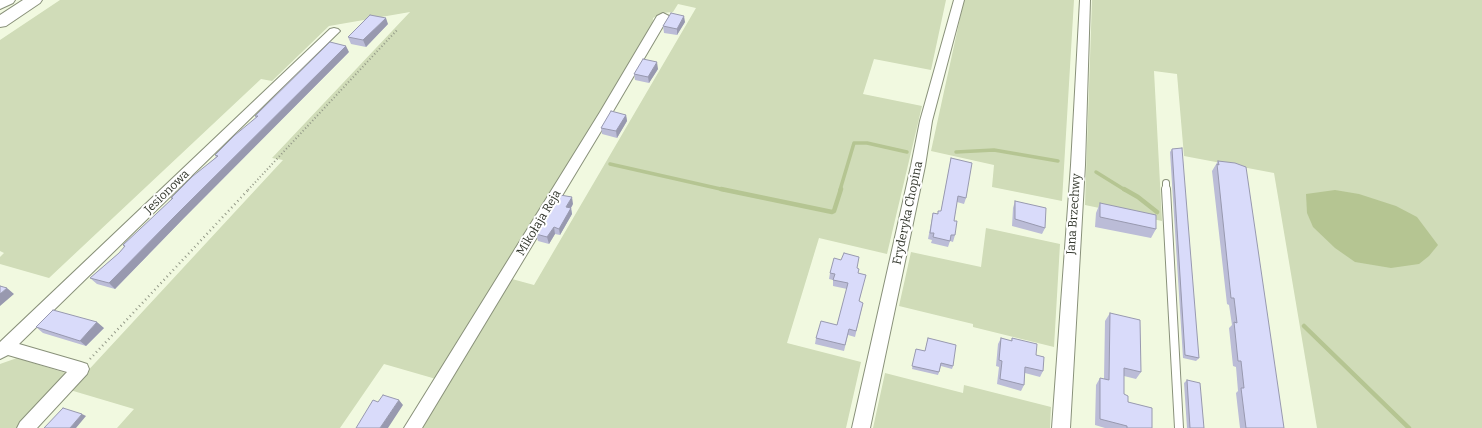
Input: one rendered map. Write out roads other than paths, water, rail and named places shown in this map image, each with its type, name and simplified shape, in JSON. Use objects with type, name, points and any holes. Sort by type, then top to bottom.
[{"type":"main road","points":[[0,4],[7,0]]},
{"type":"main road","points":[[0,22],[34,0]]},
{"type":"street","name":"Fryderyka Chopina","points":[[861,428],[918,166],[926,121],[959,0]]},
{"type":"street","name":"Jana Brzechwy","points":[[1061,428],[1077,173],[1085,0]]},
{"type":"street","name":"Mikołaja Reja","points":[[412,428],[606,113],[663,16]]},
{"type":"street","name":"Jesionowa","points":[[2,348],[334,31]]},
{"type":"street","points":[[2,348],[81,368],[26,428]]},
{"type":"lane","points":[[1166,184],[1179,428]]},
{"type":"waterway","points":[[840,190],[854,143],[867,143],[907,152]]},
{"type":"waterway","points":[[956,152],[994,150],[1058,161]]},
{"type":"waterway","points":[[610,164],[725,190]]},
{"type":"waterway","points":[[1096,172],[1125,190]]},
{"type":"waterway","points":[[721,189],[832,212],[834,211],[841,189]]},
{"type":"waterway","points":[[1124,189],[1138,197],[1157,212]]},
{"type":"waterway","points":[[1304,326],[1409,428]]}]
